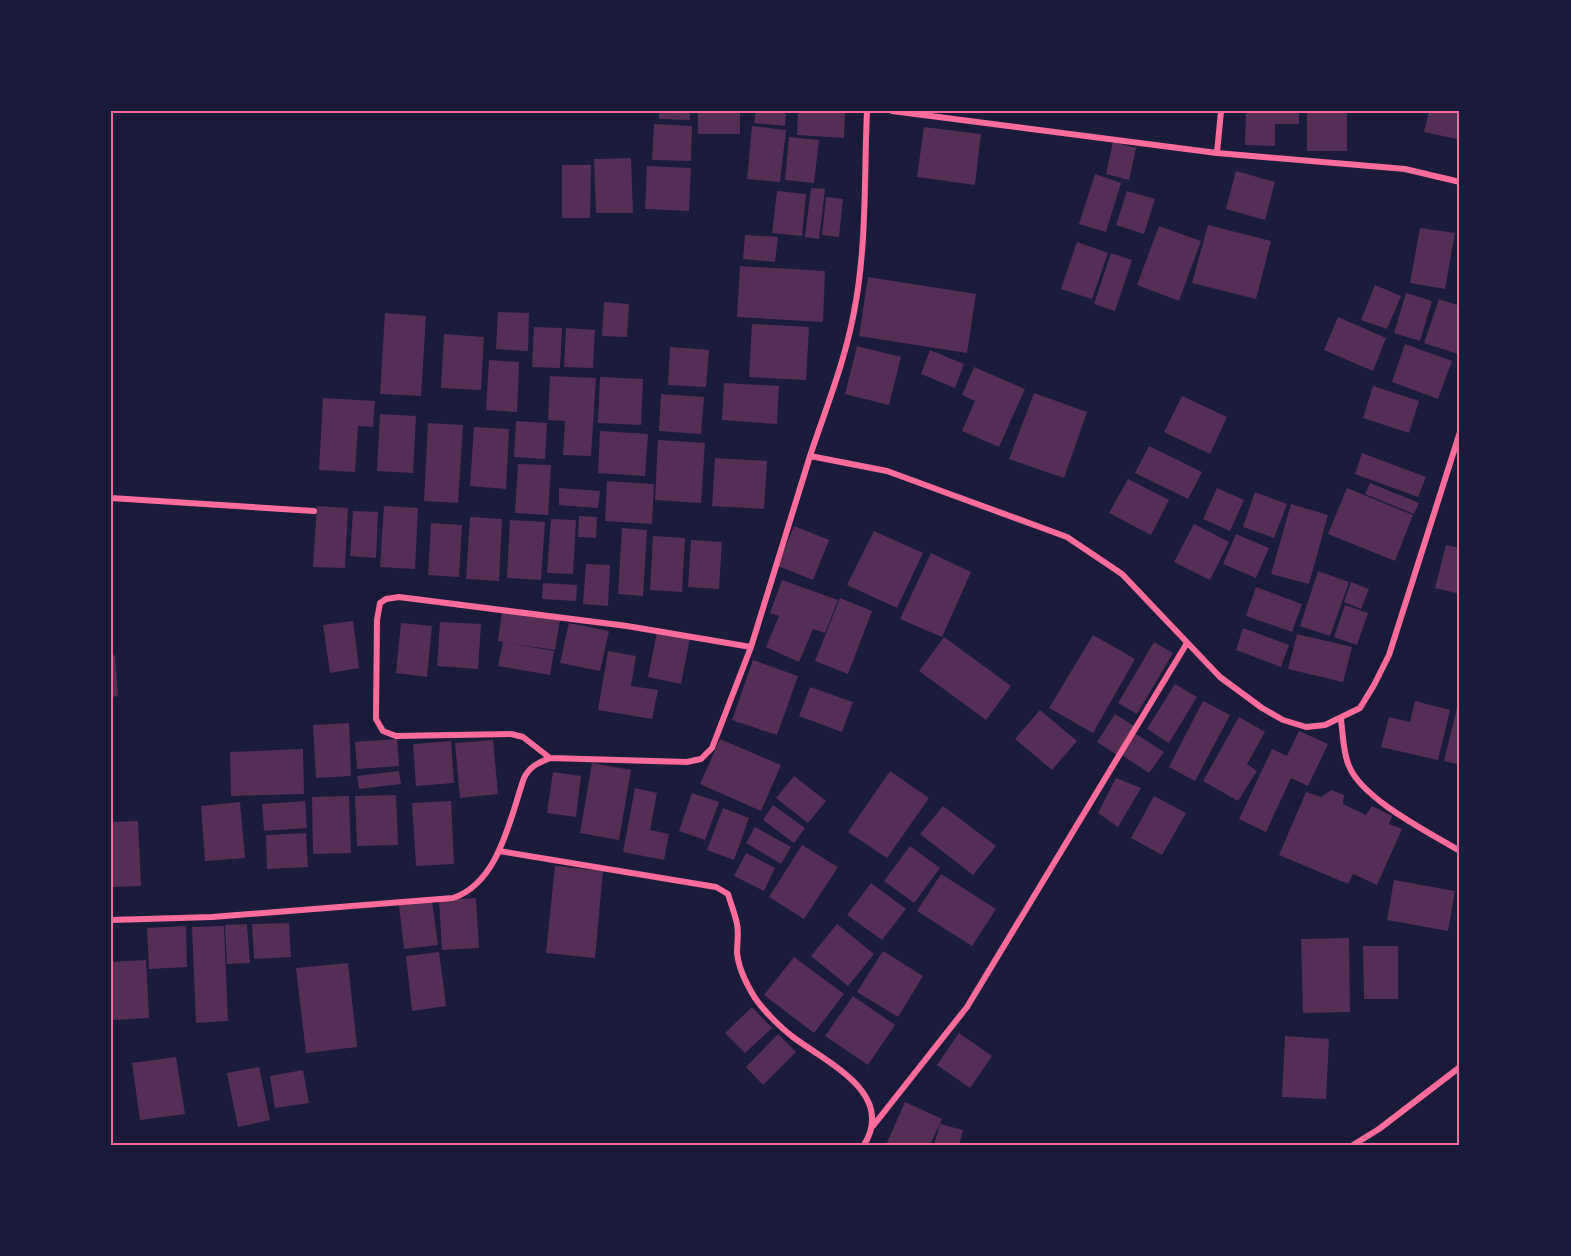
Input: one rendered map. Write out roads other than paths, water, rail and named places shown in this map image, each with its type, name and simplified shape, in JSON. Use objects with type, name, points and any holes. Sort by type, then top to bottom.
[{"type":"street","points":[[111,920],[212,917],[453,898],[476,884],[488,871],[499,850],[528,770],[550,758],[687,762],[700,759],[712,748],[751,647],[810,456],[843,359],[860,274],[867,111]]},
{"type":"street","points":[[892,111],[1217,153],[1405,170],[1460,182]]},
{"type":"street","points":[[1217,153],[1221,111]]},
{"type":"street","points":[[810,456],[887,471],[1067,537],[1107,561],[1122,574],[1220,677],[1262,708],[1283,720],[1306,726],[1325,725],[1341,720],[1360,708],[1389,655],[1460,432]]},
{"type":"street","points":[[111,498],[314,511]]},
{"type":"street","points":[[550,758],[523,737],[511,734],[396,736],[383,731],[376,718],[377,620],[381,603],[386,599],[399,597],[627,626],[751,647]]},
{"type":"street","points":[[864,1145],[873,1126],[967,1007],[1187,643]]},
{"type":"street","points":[[1341,720],[1349,766],[1360,782],[1375,796],[1460,851]]},
{"type":"street","points":[[499,850],[716,886],[728,894],[738,926],[737,954],[742,973],[756,999],[791,1036],[840,1070],[862,1089],[871,1108],[873,1126]]},
{"type":"street","points":[[1353,1145],[1460,1067]]}]
